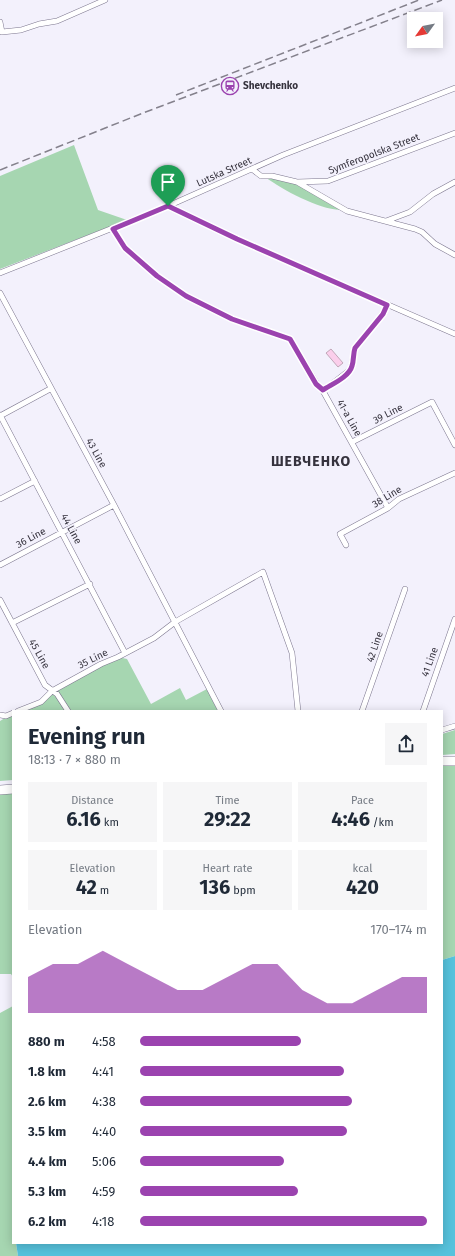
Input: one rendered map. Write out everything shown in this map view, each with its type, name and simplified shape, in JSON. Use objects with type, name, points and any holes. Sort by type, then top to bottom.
[{"type":"highway","points":[[443,761],[455,761]]},
{"type":"highway","points":[[0,790],[12,789]]},
{"type":"street","points":[[0,22],[2,32],[21,30],[39,24],[57,22],[97,2],[105,0]]},
{"type":"street","name":"Lutska Street","points":[[0,273],[113,229],[283,155],[455,88]]},
{"type":"street","name":"Symferopolska Street","points":[[297,182],[328,181],[455,133]]},
{"type":"street","points":[[252,169],[261,176],[272,176],[297,182],[347,212],[386,221],[422,232],[435,244],[455,255]]},
{"type":"street","points":[[386,221],[410,212],[433,194],[455,182]]},
{"type":"street","points":[[168,206],[237,239],[455,334]]},
{"type":"street","name":"41-a Line","points":[[113,229],[125,248],[157,276],[186,296],[232,319],[290,339],[316,384],[323,390],[388,508]]},
{"type":"street","name":"43 Line","points":[[0,293],[50,389],[114,505],[220,710]]},
{"type":"street","points":[[323,390],[351,369],[355,348],[383,314],[387,305]]},
{"type":"street","points":[[0,415],[50,389]]},
{"type":"street","name":"39 Line","points":[[352,442],[432,402],[455,445]]},
{"type":"street","name":"44 Line","points":[[0,415],[125,653]]},
{"type":"street","name":"38 Line","points":[[346,545],[340,534],[388,508],[399,499],[455,473]]},
{"type":"street","points":[[0,499],[35,481]]},
{"type":"street","name":"36 Line","points":[[0,565],[114,505]]},
{"type":"street","points":[[175,622],[263,572],[292,653],[298,710]]},
{"type":"street","points":[[12,623],[90,584]]},
{"type":"street","name":"42 Line","points":[[362,710],[405,589]]},
{"type":"street","name":"45 Line","points":[[0,600],[45,685],[61,700],[67,710]]},
{"type":"street","name":"41 Line","points":[[422,710],[455,619]]},
{"type":"street","name":"35 Line","points":[[21,710],[41,702],[52,691],[101,664],[154,638],[175,622]]},
{"type":"street","points":[[1,715],[6,716],[12,713]]},
{"type":"street","points":[[443,730],[455,726]]},
{"type":"green space","points":[[74,145],[98,210],[127,220],[0,269],[0,176]]},
{"type":"green space","points":[[265,177],[296,184],[340,210],[311,203],[281,188]]},
{"type":"green space","points":[[118,657],[127,659],[151,704],[180,688],[186,700],[207,689],[218,710],[21,710],[35,705],[47,695]]},
{"type":"green space","points":[[12,714],[12,780],[0,781],[0,721]]},
{"type":"green space","points":[[455,730],[455,754],[443,755],[443,734]]},
{"type":"green space","points":[[443,765],[455,765],[455,956],[443,960]]},
{"type":"green space","points":[[12,791],[12,976],[11,974],[0,974],[0,792]]},
{"type":"green space","points":[[12,1007],[12,1244],[16,1244],[18,1256],[0,1256],[0,1013]]},
{"type":"water","points":[[455,956],[455,1256],[18,1256],[16,1244],[443,1244],[443,960]]},
{"type":"building","points":[[331,349],[343,363],[338,367],[326,353]]},
{"type":"railway","points":[[176,95],[419,0]]},
{"type":"railway","points":[[0,170],[143,113],[442,0]]},
{"type":"place","name":"Shevchenko","points":[[230,86]]},
{"type":"district","name":"ШЕВЧЕНКО","points":[[311,461]]},
{"type":"route","points":[[168,206],[237,239],[387,305],[383,314],[355,348],[353,354],[353,365],[349,372],[323,390],[316,384],[290,339],[232,319],[186,296],[157,276],[125,248],[113,229],[168,206]]}]
